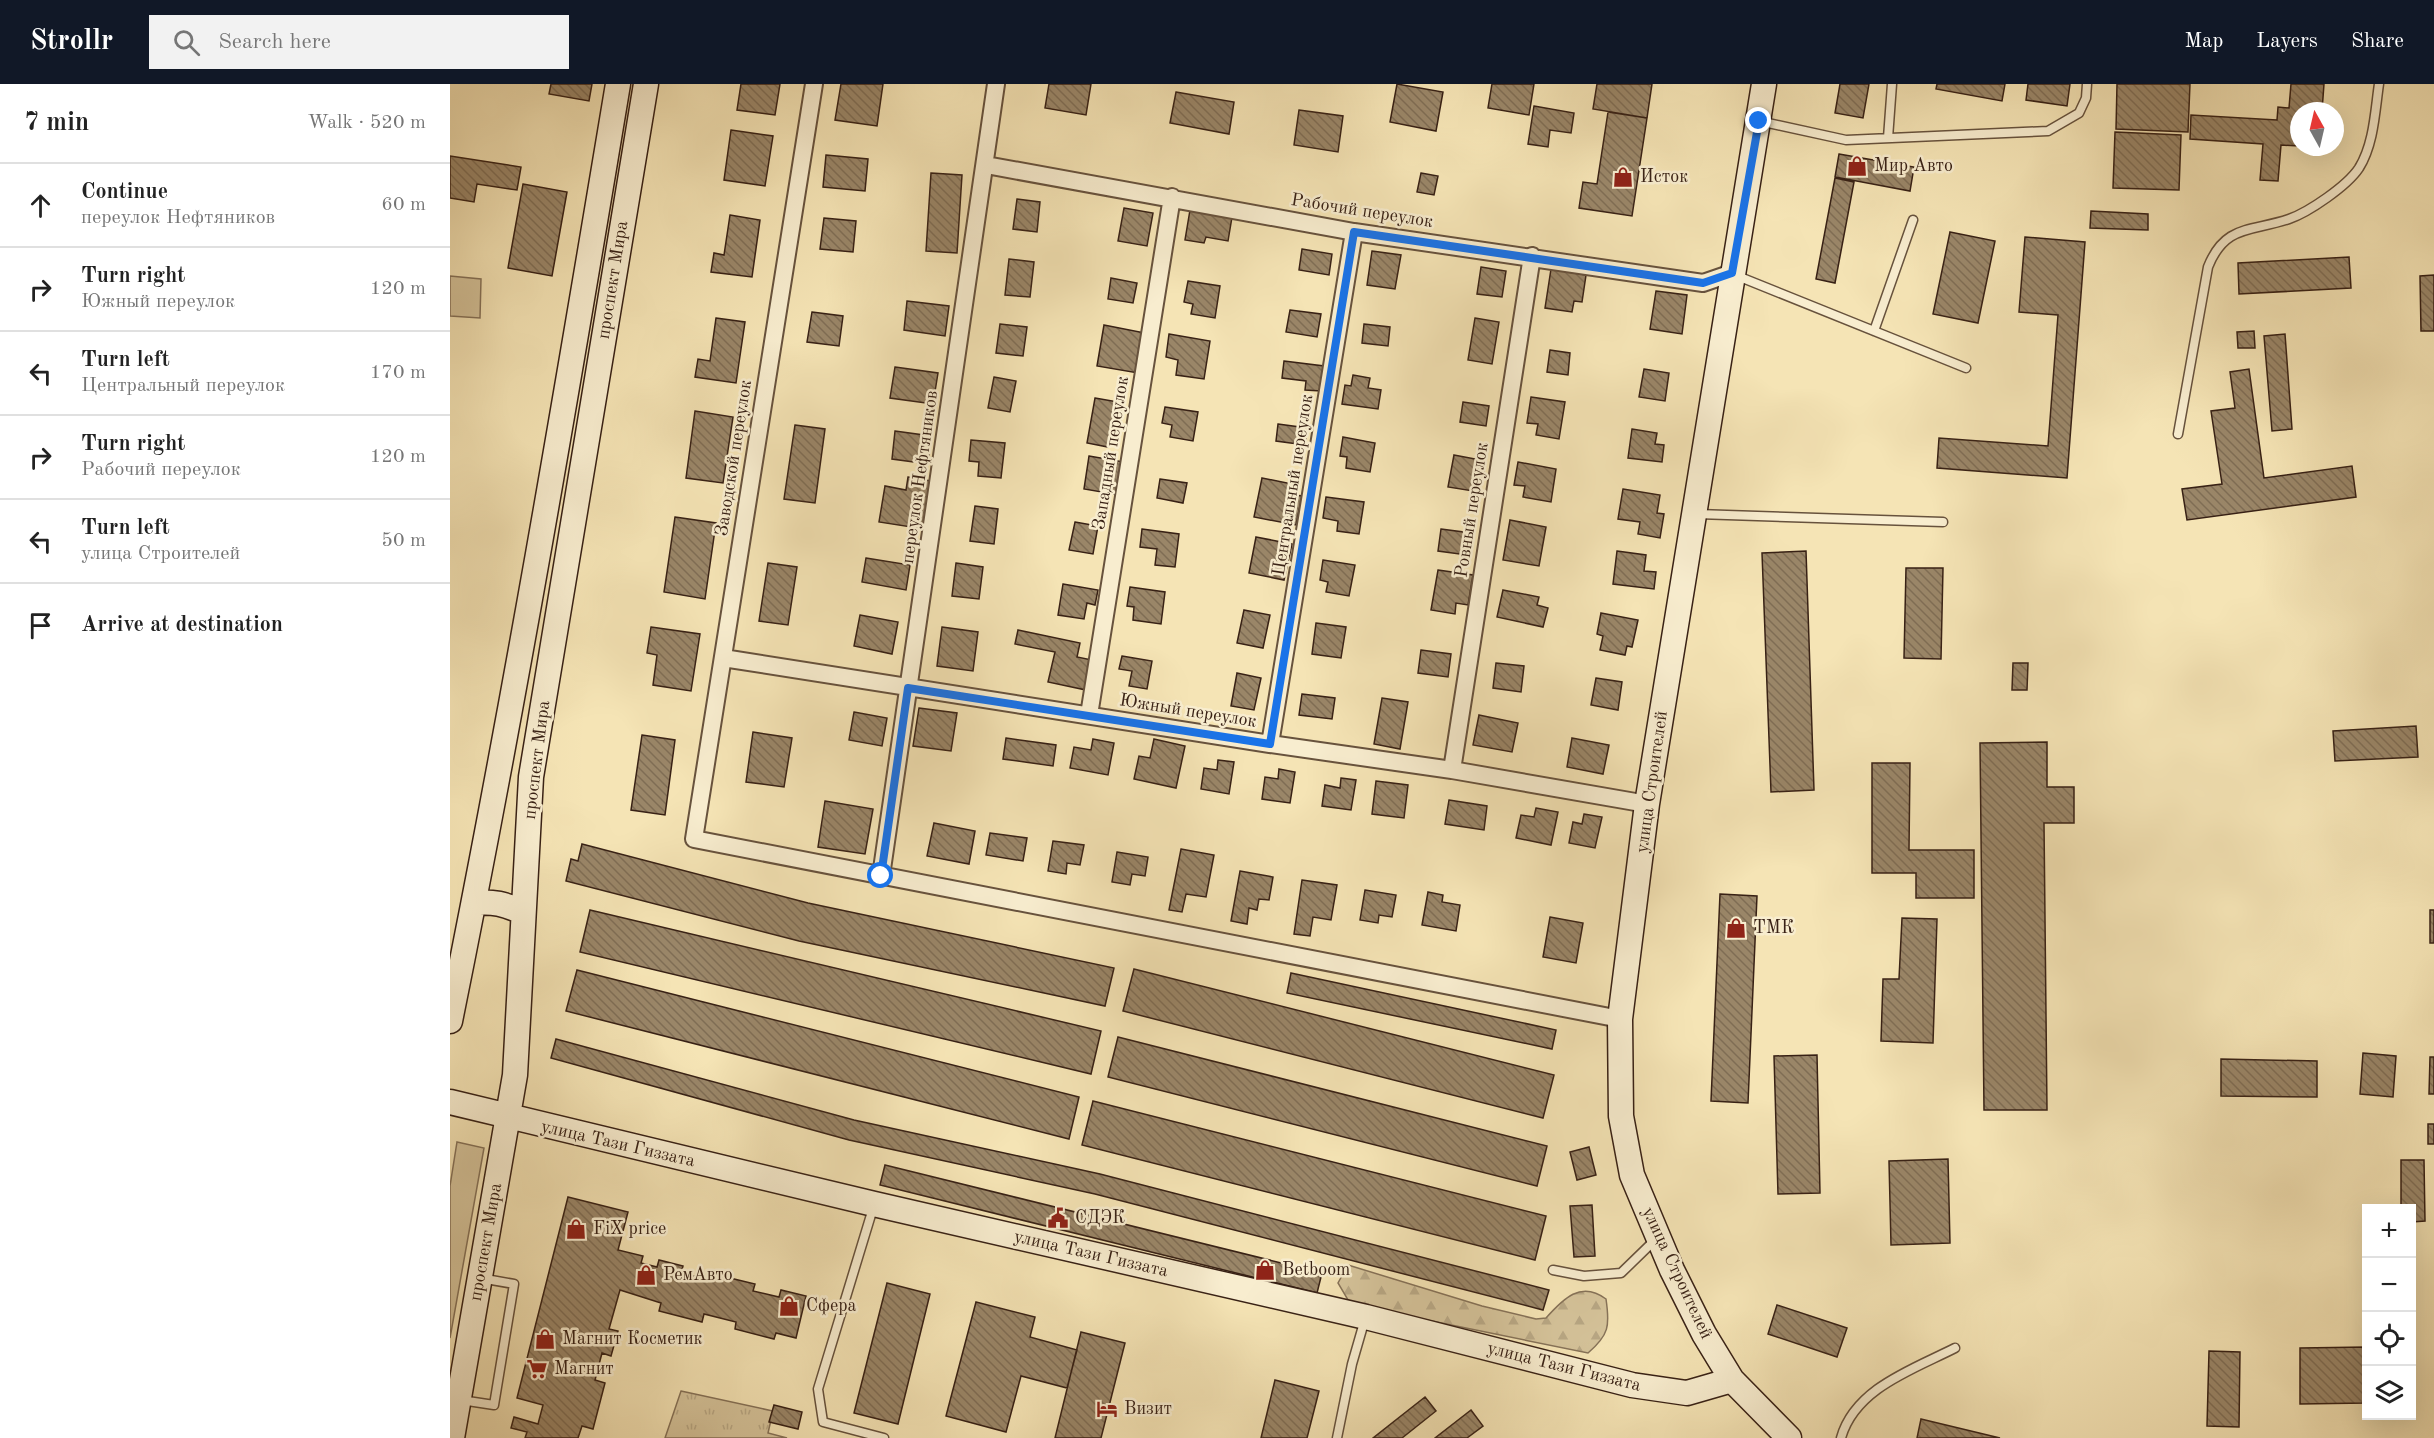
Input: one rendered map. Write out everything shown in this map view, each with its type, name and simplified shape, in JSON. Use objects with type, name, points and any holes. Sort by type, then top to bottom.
[{"type":"street","name":"проспект Мира","points":[[450,1022],[474,903],[618,84]]},
{"type":"street","name":"проспект Мира","points":[[452,1438],[458,1399],[456,1370],[480,1278],[515,1075],[531,777],[646,84]]},
{"type":"street","name":"Заводской переулок","points":[[814,84],[694,839],[881,876]]},
{"type":"street","name":"переулок Нефтяников","points":[[881,876],[996,84]]},
{"type":"street","name":"улица Строителей","points":[[1764,84],[1647,804],[1620,1019],[1621,1116],[1632,1175],[1658,1237],[1704,1334],[1732,1380],[1790,1438]]},
{"type":"street","name":"Рабочий переулок","points":[[986,165],[1172,197],[1354,232],[1532,256],[1703,283],[1732,273]]},
{"type":"street","name":"Западный переулок","points":[[1089,715],[1172,197]]},
{"type":"street","name":"Центральный переулок","points":[[1270,744],[1354,232]]},
{"type":"street","name":"Ровный переулок","points":[[1452,770],[1532,256]]},
{"type":"street","name":"Южный переулок","points":[[723,658],[1270,744],[1452,770],[1647,804]]},
{"type":"street","points":[[881,876],[1620,1019]]},
{"type":"street","points":[[474,903],[491,901],[522,912]]},
{"type":"street","name":"улица Тази Гиззата","points":[[450,1102],[874,1204],[1366,1317],[1632,1385],[1687,1393],[1732,1380]]},
{"type":"lane","points":[[1888,138],[1892,84]]},
{"type":"lane","points":[[1759,121],[1846,140],[2048,130],[2079,113],[2086,98],[2087,84]]},
{"type":"lane","points":[[2178,434],[2208,267],[2215,250],[2223,240],[2244,230],[2290,219],[2345,183],[2359,168],[2369,144],[2379,84]]},
{"type":"lane","points":[[1874,331],[1913,220]]},
{"type":"lane","points":[[1732,273],[1966,368]]},
{"type":"lane","points":[[1694,514],[1943,522]]},
{"type":"lane","points":[[874,1204],[818,1389],[823,1422],[884,1438]]},
{"type":"lane","points":[[1553,1270],[1584,1276],[1621,1273],[1658,1237]]},
{"type":"lane","points":[[458,1399],[494,1405],[514,1284],[480,1278]]},
{"type":"lane","points":[[1337,1438],[1352,1364],[1366,1317]]},
{"type":"lane","points":[[1841,1438],[1843,1430],[1871,1392],[1955,1348]]},
{"type":"green space","points":[[450,276],[481,279],[480,318],[450,316]]},
{"type":"green space","points":[[457,1142],[484,1148],[450,1338],[450,1186]]},
{"type":"green space","points":[[1348,1265],[1482,1306],[1536,1319],[1546,1318],[1559,1304],[1573,1294],[1588,1291],[1606,1299],[1608,1323],[1600,1341],[1588,1353],[1368,1308],[1348,1300],[1338,1283]]},
{"type":"green space","points":[[681,1391],[773,1411],[768,1433],[787,1438],[665,1438]]},
{"type":"building","points":[[551,84],[592,84],[589,101],[549,94]]},
{"type":"building","points":[[741,84],[780,84],[775,115],[737,110]]},
{"type":"building","points":[[841,84],[883,84],[877,126],[835,120]]},
{"type":"building","points":[[1049,84],[1091,84],[1086,115],[1045,108]]},
{"type":"building","points":[[1397,84],[1443,92],[1436,131],[1390,122]]},
{"type":"building","points":[[1492,84],[1534,84],[1529,115],[1488,108]]},
{"type":"building","points":[[1597,84],[1652,84],[1647,118],[1593,109]]},
{"type":"building","points":[[1840,84],[1869,84],[1863,118],[1835,113]]},
{"type":"building","points":[[1937,84],[2005,84],[2002,101],[1936,89]]},
{"type":"building","points":[[2028,84],[2070,84],[2067,106],[2026,100]]},
{"type":"building","points":[[2117,84],[2190,84],[2188,132],[2116,129]]},
{"type":"building","points":[[2291,84],[2324,84],[2323,102],[2290,102],[2290,146],[2281,145],[2278,181],[2260,180],[2263,144],[2190,139],[2191,115],[2277,120],[2278,107],[2289,108]]},
{"type":"building","points":[[1176,92],[1234,102],[1229,134],[1170,123]]},
{"type":"building","points":[[1534,106],[1574,113],[1571,133],[1550,130],[1548,147],[1528,144]]},
{"type":"building","points":[[1299,110],[1343,116],[1338,152],[1294,145]]},
{"type":"building","points":[[1608,112],[1647,118],[1632,216],[1579,208],[1583,182],[1597,184]]},
{"type":"building","points":[[731,130],[773,136],[765,186],[724,180]]},
{"type":"building","points":[[2115,132],[2181,135],[2179,190],[2113,188]]},
{"type":"building","points":[[1839,154],[1914,167],[1910,191],[1835,177]]},
{"type":"building","points":[[826,155],[868,159],[865,191],[823,187]]},
{"type":"building","points":[[450,156],[521,167],[517,190],[477,184],[474,202],[450,198]]},
{"type":"building","points":[[931,173],[962,175],[957,253],[926,251]]},
{"type":"building","points":[[1421,173],[1438,176],[1434,195],[1417,192]]},
{"type":"building","points":[[1835,178],[1854,182],[1835,283],[1816,279]]},
{"type":"building","points":[[523,184],[567,192],[552,276],[508,268]]},
{"type":"building","points":[[1017,199],[1040,202],[1037,232],[1013,229]]},
{"type":"building","points":[[1124,208],[1153,213],[1147,246],[1118,241]]},
{"type":"building","points":[[1190,210],[1232,217],[1228,241],[1206,237],[1204,243],[1185,240]]},
{"type":"building","points":[[2091,211],[2148,214],[2148,230],[2090,228]]},
{"type":"building","points":[[730,215],[760,220],[752,277],[711,272],[714,253],[724,255]]},
{"type":"building","points":[[824,218],[856,221],[853,252],[820,249]]},
{"type":"building","points":[[1950,232],[1995,241],[1978,323],[1933,314]]},
{"type":"building","points":[[2025,237],[2085,242],[2067,478],[1937,468],[1939,438],[2048,446],[2058,315],[2019,312]]},
{"type":"building","points":[[1302,249],[1332,254],[1329,275],[1299,270]]},
{"type":"building","points":[[1372,251],[1401,255],[1395,289],[1367,285]]},
{"type":"building","points":[[2349,257],[2351,288],[2239,294],[2238,263]]},
{"type":"building","points":[[1009,259],[1034,262],[1030,297],[1005,295]]},
{"type":"building","points":[[1481,267],[1506,271],[1502,297],[1477,294]]},
{"type":"building","points":[[1551,269],[1586,275],[1582,302],[1574,301],[1572,312],[1545,308]]},
{"type":"building","points":[[2434,275],[2434,331],[2421,331],[2420,276]]},
{"type":"building","points":[[1111,278],[1137,283],[1133,303],[1108,299]]},
{"type":"building","points":[[1188,281],[1220,286],[1215,318],[1191,314],[1193,304],[1184,302]]},
{"type":"building","points":[[1656,291],[1687,295],[1682,334],[1650,329]]},
{"type":"building","points":[[907,301],[949,306],[945,336],[904,330]]},
{"type":"building","points":[[1290,310],[1321,314],[1317,337],[1286,332]]},
{"type":"building","points":[[812,312],[843,316],[839,346],[807,342]]},
{"type":"building","points":[[716,318],[745,322],[736,383],[695,377],[698,359],[710,361]]},
{"type":"building","points":[[1475,318],[1499,322],[1492,364],[1468,360]]},
{"type":"building","points":[[1000,324],[1027,327],[1023,356],[996,353]]},
{"type":"building","points":[[1364,324],[1390,327],[1388,346],[1362,343]]},
{"type":"building","points":[[1104,325],[1145,333],[1138,373],[1097,366]]},
{"type":"building","points":[[2254,331],[2255,348],[2238,348],[2237,332]]},
{"type":"building","points":[[1169,334],[1210,341],[1204,379],[1176,375],[1178,360],[1166,357]]},
{"type":"building","points":[[2285,334],[2292,429],[2272,431],[2264,336]]},
{"type":"building","points":[[1550,350],[1570,353],[1568,375],[1547,372]]},
{"type":"building","points":[[1284,361],[1324,366],[1321,391],[1305,390],[1306,381],[1282,378]]},
{"type":"building","points":[[895,367],[938,373],[933,404],[890,398]]},
{"type":"building","points":[[1644,369],[1669,373],[1665,401],[1639,397]]},
{"type":"building","points":[[2249,369],[2264,478],[2352,466],[2356,497],[2187,520],[2182,489],[2222,484],[2211,411],[2235,408],[2230,372]]},
{"type":"building","points":[[1353,375],[1370,378],[1368,388],[1381,390],[1378,409],[1342,404],[1345,385],[1351,386]]},
{"type":"building","points":[[994,377],[1016,381],[1010,412],[988,408]]},
{"type":"building","points":[[1531,397],[1565,402],[1559,439],[1536,435],[1538,424],[1527,423]]},
{"type":"building","points":[[1095,398],[1124,403],[1119,432],[1111,430],[1108,447],[1087,443]]},
{"type":"building","points":[[1463,402],[1489,406],[1486,426],[1460,422]]},
{"type":"building","points":[[1165,407],[1198,412],[1193,441],[1170,437],[1172,425],[1162,423]]},
{"type":"building","points":[[695,411],[733,417],[723,483],[686,478]]},
{"type":"building","points":[[1278,424],[1307,428],[1305,445],[1276,441]]},
{"type":"building","points":[[795,425],[825,429],[815,503],[784,499]]},
{"type":"building","points":[[1632,429],[1657,433],[1655,444],[1664,445],[1662,462],[1628,458]]},
{"type":"building","points":[[895,431],[931,436],[928,464],[892,459]]},
{"type":"building","points":[[1343,437],[1375,443],[1370,472],[1346,468],[1347,457],[1340,456]]},
{"type":"building","points":[[971,440],[1005,443],[1001,478],[978,476],[979,462],[969,461]]},
{"type":"building","points":[[1454,455],[1486,461],[1482,482],[1475,480],[1473,491],[1448,487]]},
{"type":"building","points":[[1089,456],[1124,462],[1119,495],[1084,489]]},
{"type":"building","points":[[1518,462],[1556,469],[1551,502],[1523,497],[1525,486],[1514,485]]},
{"type":"building","points":[[908,477],[932,481],[924,529],[879,522],[885,486],[906,490]]},
{"type":"building","points":[[1262,478],[1297,485],[1295,495],[1302,496],[1296,525],[1254,517]]},
{"type":"building","points":[[1160,479],[1187,483],[1183,503],[1157,498]]},
{"type":"building","points":[[1623,489],[1660,495],[1657,513],[1664,514],[1660,538],[1638,534],[1640,522],[1618,519]]},
{"type":"building","points":[[1326,497],[1364,502],[1359,534],[1337,531],[1338,521],[1323,518]]},
{"type":"building","points":[[975,506],[998,509],[994,544],[970,541]]},
{"type":"building","points":[[675,517],[716,523],[705,599],[664,592]]},
{"type":"building","points":[[1510,520],[1546,527],[1539,566],[1503,560]]},
{"type":"building","points":[[1075,522],[1098,526],[1093,554],[1069,550]]},
{"type":"building","points":[[1142,529],[1179,534],[1175,567],[1155,565],[1157,549],[1140,547]]},
{"type":"building","points":[[1441,529],[1471,533],[1467,555],[1438,551]]},
{"type":"building","points":[[1256,537],[1292,544],[1284,580],[1249,573]]},
{"type":"building","points":[[1617,551],[1646,555],[1644,571],[1656,572],[1654,589],[1613,584]]},
{"type":"building","points":[[1806,551],[1814,790],[1771,792],[1762,553]]},
{"type":"building","points":[[866,558],[910,565],[906,590],[862,582]]},
{"type":"building","points":[[1323,560],[1355,565],[1349,596],[1326,592],[1328,582],[1320,580]]},
{"type":"building","points":[[768,563],[797,567],[788,625],[759,621]]},
{"type":"building","points":[[956,563],[983,567],[979,599],[952,596]]},
{"type":"building","points":[[1906,568],[1943,568],[1941,659],[1904,658]]},
{"type":"building","points":[[1438,570],[1473,575],[1468,605],[1456,603],[1455,614],[1431,610]]},
{"type":"building","points":[[1063,584],[1098,590],[1095,605],[1087,603],[1084,619],[1058,615]]},
{"type":"building","points":[[1130,587],[1165,592],[1161,624],[1133,620],[1134,607],[1127,606]]},
{"type":"building","points":[[1503,590],[1539,597],[1537,605],[1548,608],[1543,627],[1497,617]]},
{"type":"building","points":[[1244,610],[1270,615],[1263,648],[1237,643]]},
{"type":"building","points":[[1601,613],[1638,620],[1632,647],[1627,646],[1625,655],[1600,650],[1603,636],[1597,634]]},
{"type":"building","points":[[860,615],[898,622],[892,654],[854,646]]},
{"type":"building","points":[[1316,623],[1346,627],[1341,658],[1312,654]]},
{"type":"building","points":[[651,627],[700,634],[691,691],[653,685],[657,655],[647,653]]},
{"type":"building","points":[[942,627],[978,632],[973,671],[937,666]]},
{"type":"building","points":[[1018,630],[1080,643],[1077,657],[1092,660],[1086,690],[1048,682],[1055,652],[1015,644]]},
{"type":"building","points":[[1421,650],[1451,654],[1448,677],[1418,673]]},
{"type":"building","points":[[1122,656],[1152,661],[1147,689],[1129,686],[1132,671],[1119,669]]},
{"type":"building","points":[[1496,663],[1524,666],[1521,692],[1493,688]]},
{"type":"building","points":[[2013,663],[2028,663],[2027,690],[2012,690]]},
{"type":"building","points":[[1237,673],[1261,678],[1254,710],[1231,706]]},
{"type":"building","points":[[1596,678],[1622,682],[1618,710],[1591,705]]},
{"type":"building","points":[[1302,694],[1335,698],[1332,719],[1299,715]]},
{"type":"building","points":[[1382,698],[1408,702],[1400,749],[1374,744]]},
{"type":"building","points":[[919,708],[957,713],[951,751],[913,746]]},
{"type":"building","points":[[854,712],[887,718],[882,746],[849,740]]},
{"type":"building","points":[[1479,715],[1518,723],[1512,752],[1473,745]]},
{"type":"building","points":[[2416,726],[2418,757],[2335,761],[2333,731]]},
{"type":"building","points":[[753,732],[792,738],[784,787],[746,782]]},
{"type":"building","points":[[642,735],[675,740],[665,815],[631,810]]},
{"type":"building","points":[[1006,738],[1056,745],[1053,766],[1003,759]]},
{"type":"building","points":[[1572,738],[1609,745],[1603,774],[1567,767]]},
{"type":"building","points":[[1093,739],[1114,743],[1108,775],[1070,768],[1074,747],[1091,750]]},
{"type":"building","points":[[1154,739],[1185,746],[1176,788],[1134,779],[1139,756],[1150,758]]},
{"type":"building","points":[[2047,742],[2047,787],[2074,787],[2074,823],[2044,823],[2047,1110],[1984,1110],[1980,743]]},
{"type":"building","points":[[1218,760],[1234,762],[1229,794],[1201,789],[1204,768],[1217,770]]},
{"type":"building","points":[[1872,763],[1910,763],[1909,850],[1974,850],[1974,898],[1916,898],[1916,873],[1872,873]]},
{"type":"building","points":[[1279,769],[1295,772],[1290,803],[1262,799],[1265,777],[1278,779]]},
{"type":"building","points":[[1341,778],[1356,780],[1351,810],[1322,806],[1325,785],[1340,788]]},
{"type":"building","points":[[1376,781],[1408,785],[1404,818],[1372,814]]},
{"type":"building","points":[[1449,800],[1487,806],[1484,830],[1445,824]]},
{"type":"building","points":[[825,801],[873,809],[865,854],[818,847]]},
{"type":"building","points":[[1536,808],[1558,812],[1551,845],[1516,838],[1521,815],[1534,817]]},
{"type":"building","points":[[1584,814],[1602,817],[1595,848],[1569,843],[1573,822],[1582,824]]},
{"type":"building","points":[[934,823],[975,831],[969,864],[927,856]]},
{"type":"building","points":[[990,833],[1027,838],[1023,861],[986,855]]},
{"type":"building","points":[[1053,841],[1084,845],[1080,865],[1067,863],[1066,874],[1048,871]]},
{"type":"building","points":[[582,844],[808,903],[1114,968],[1105,1006],[799,941],[566,881],[571,859],[578,861]]},
{"type":"building","points":[[1181,849],[1214,855],[1206,897],[1186,894],[1182,912],[1169,910]]},
{"type":"building","points":[[1117,852],[1148,857],[1145,876],[1132,874],[1130,885],[1112,882]]},
{"type":"building","points":[[1240,871],[1273,877],[1269,900],[1259,899],[1257,910],[1249,908],[1247,924],[1231,921]]},
{"type":"building","points":[[1302,880],[1337,885],[1331,920],[1313,917],[1310,936],[1294,934]]},
{"type":"building","points":[[1365,890],[1396,895],[1392,917],[1379,915],[1378,923],[1360,920]]},
{"type":"building","points":[[1428,892],[1443,895],[1442,902],[1460,905],[1456,931],[1422,925]]},
{"type":"building","points":[[1720,894],[1757,896],[1748,1103],[1711,1101]]},
{"type":"building","points":[[590,910],[1101,1031],[1091,1074],[580,952]]},
{"type":"building","points":[[2430,910],[2434,910],[2434,943],[2430,943]]},
{"type":"building","points":[[1550,917],[1583,923],[1576,963],[1543,957]]},
{"type":"building","points":[[1902,918],[1937,919],[1933,1043],[1881,1041],[1883,979],[1899,979]]},
{"type":"building","points":[[1134,969],[1554,1075],[1543,1118],[1123,1011]]},
{"type":"building","points":[[577,970],[1079,1097],[1069,1139],[566,1011]]},
{"type":"building","points":[[1291,973],[1556,1030],[1552,1049],[1287,993]]},
{"type":"building","points":[[1118,1037],[1547,1146],[1537,1186],[1108,1077]]},
{"type":"building","points":[[556,1039],[854,1120],[1100,1174],[1549,1290],[1543,1310],[1095,1194],[849,1140],[551,1058]]},
{"type":"building","points":[[2363,1053],[2396,1056],[2393,1097],[2360,1094]]},
{"type":"building","points":[[1817,1055],[1820,1193],[1778,1194],[1774,1056]]},
{"type":"building","points":[[2430,1057],[2434,1057],[2434,1094],[2429,1094]]},
{"type":"building","points":[[2221,1059],[2317,1061],[2317,1097],[2221,1096]]},
{"type":"building","points":[[1093,1101],[1546,1216],[1535,1260],[1082,1145]]},
{"type":"building","points":[[2428,1124],[2434,1124],[2434,1144],[2428,1144]]},
{"type":"building","points":[[1589,1147],[1596,1175],[1577,1180],[1570,1152]]},
{"type":"building","points":[[1948,1159],[1950,1243],[1891,1245],[1889,1161]]},
{"type":"building","points":[[2401,1160],[2424,1160],[2425,1221],[2416,1222],[2416,1204],[2401,1204]]},
{"type":"building","points":[[885,1165],[1322,1273],[1317,1293],[880,1185]]},
{"type":"building","points":[[568,1197],[628,1212],[618,1250],[643,1256],[641,1263],[657,1267],[659,1260],[683,1266],[681,1273],[707,1279],[709,1273],[755,1284],[753,1291],[779,1297],[781,1290],[806,1296],[796,1338],[776,1333],[774,1339],[735,1329],[736,1322],[704,1314],[702,1322],[659,1311],[661,1303],[620,1290],[609,1329],[618,1331],[611,1356],[602,1353],[595,1380],[605,1383],[593,1429],[582,1426],[578,1438],[525,1438],[527,1432],[511,1428],[514,1417],[538,1424],[543,1405],[517,1398]]},
{"type":"building","points":[[1592,1205],[1595,1256],[1574,1257],[1570,1206]]},
{"type":"building","points":[[887,1283],[930,1294],[898,1424],[854,1413]]},
{"type":"building","points":[[976,1302],[1035,1317],[1030,1337],[1077,1350],[1067,1388],[1021,1376],[1006,1432],[946,1416]]},
{"type":"building","points":[[1777,1305],[1847,1328],[1837,1357],[1768,1334]]},
{"type":"building","points":[[1081,1332],[1125,1343],[1101,1438],[1055,1438]]},
{"type":"building","points":[[2362,1347],[2362,1403],[2300,1404],[2300,1348]]},
{"type":"building","points":[[2209,1351],[2240,1352],[2239,1427],[2207,1426]]},
{"type":"building","points":[[1275,1380],[1319,1391],[1307,1438],[1261,1438]]},
{"type":"building","points":[[1425,1397],[1436,1411],[1402,1438],[1373,1438]]},
{"type":"building","points":[[774,1405],[802,1412],[798,1429],[769,1422]]},
{"type":"building","points":[[1471,1410],[1483,1426],[1467,1438],[1435,1438]]},
{"type":"building","points":[[1921,1419],[2000,1438],[1917,1438]]},
{"type":"place","name":"Мир Авто","points":[[1857,166]]},
{"type":"place","name":"Исток","points":[[1623,177]]},
{"type":"place","name":"ТМК","points":[[1736,928]]},
{"type":"place","name":"СДЭК","points":[[1058,1218]]},
{"type":"place","name":"FiX price","points":[[576,1229]]},
{"type":"place","name":"Betboom","points":[[1265,1270]]},
{"type":"place","name":"РемАвто","points":[[646,1275]]},
{"type":"place","name":"Сфера","points":[[789,1306]]},
{"type":"place","name":"Магнит Косметик","points":[[545,1339]]},
{"type":"place","name":"Магнит","points":[[537,1369]]},
{"type":"place","name":"Визит","points":[[1107,1409]]},
{"type":"route","points":[[881,876],[908,688],[1270,744],[1354,232],[1532,256],[1703,283],[1732,273],[1759,121]]}]
